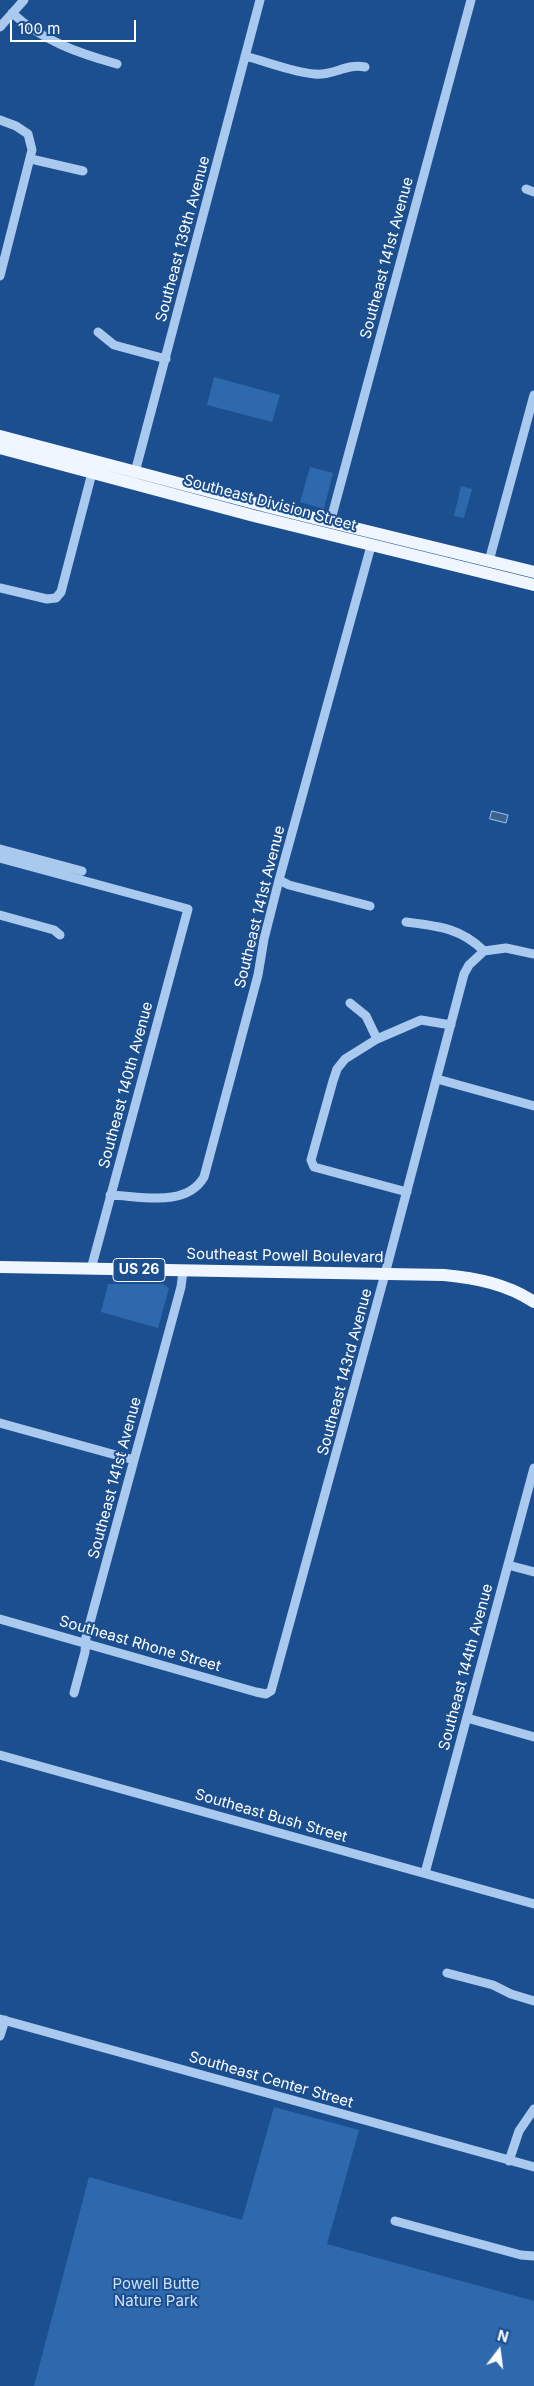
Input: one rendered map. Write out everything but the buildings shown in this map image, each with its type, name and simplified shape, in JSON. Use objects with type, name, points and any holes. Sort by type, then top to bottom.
[{"type":"main road","name":"Southeast Division Street","points":[[0,436],[288,525],[534,585]]},
{"type":"main road","name":"Southeast Division Street","points":[[0,448],[92,473],[134,478],[534,572]]},
{"type":"main road","points":[[288,525],[292,522],[327,528],[330,523]]},
{"type":"main road","points":[[371,546],[378,534]]},
{"type":"main road","name":"Southeast Powell Boulevard","points":[[0,1267],[386,1274],[470,1278],[509,1289],[534,1302]]},
{"type":"street","points":[[0,27],[24,0]]},
{"type":"street","name":"Southeast 139th Avenue","points":[[134,478],[260,0]]},
{"type":"street","name":"Southeast 141st Avenue","points":[[330,523],[471,0]]},
{"type":"street","points":[[12,13],[40,35],[55,43],[81,54],[117,64]]},
{"type":"street","points":[[246,56],[314,74],[334,72],[349,66],[365,67]]},
{"type":"street","points":[[0,120],[16,126],[28,134],[31,142],[31,159],[0,276]]},
{"type":"street","points":[[31,159],[83,172]]},
{"type":"street","points":[[98,332],[114,345],[166,359]]},
{"type":"street","points":[[489,561],[534,395]]},
{"type":"street","points":[[0,588],[47,599],[56,598],[61,592],[92,473]]},
{"type":"street","name":"Southeast 141st Avenue","points":[[110,1195],[177,1197],[192,1191],[204,1177],[258,975],[264,939],[371,546]]},
{"type":"street","points":[[0,849],[82,871]]},
{"type":"street","name":"Southeast 140th Avenue","points":[[0,858],[188,909],[91,1269]]},
{"type":"street","points":[[280,880],[289,885],[370,906]]},
{"type":"street","points":[[0,915],[54,930],[60,935]]},
{"type":"street","points":[[406,922],[458,932],[473,940],[484,952],[506,948],[534,954]]},
{"type":"street","name":"Southeast 143rd Avenue","points":[[271,1691],[386,1274],[464,974],[469,965],[484,952]]},
{"type":"street","points":[[350,1003],[366,1016],[377,1039]]},
{"type":"street","points":[[406,1192],[314,1167],[310,1160],[337,1069],[344,1059],[377,1039],[421,1020],[451,1025]]},
{"type":"street","points":[[437,1079],[534,1106]]},
{"type":"street","name":"Southeast 141st Avenue","points":[[74,1693],[181,1286],[183,1271]]},
{"type":"street","points":[[0,1423],[134,1460]]},
{"type":"street","name":"Southeast 144th Avenue","points":[[425,1873],[534,1468]]},
{"type":"street","points":[[508,1564],[534,1572]]},
{"type":"street","name":"Southeast Rhone Street","points":[[0,1619],[256,1692],[268,1693],[271,1691]]},
{"type":"street","points":[[467,1718],[534,1737]]},
{"type":"street","name":"Southeast Bush Street","points":[[0,1754],[534,1904]]},
{"type":"street","points":[[447,1973],[493,1985],[511,1994],[534,2001]]},
{"type":"street","points":[[0,2036],[2,2020]]},
{"type":"street","name":"Southeast Center Street","points":[[2,2020],[534,2167]]},
{"type":"street","points":[[509,2161],[519,2131],[534,2109]]},
{"type":"street","points":[[395,2221],[521,2255],[534,2256]]},
{"type":"green space","points":[[214,377],[280,395],[272,422],[207,405]]},
{"type":"green space","points":[[310,467],[333,473],[324,509],[300,502]]},
{"type":"green space","points":[[461,486],[472,489],[464,518],[454,516]]},
{"type":"green space","points":[[108,1284],[163,1284],[169,1288],[158,1328],[101,1312]]},
{"type":"green space","name":"Powell Butte Nature Park","points":[[274,2107],[359,2130],[327,2244],[534,2301],[534,2386],[34,2386],[89,2177],[242,2220]]},
{"type":"shaded area","points":[[492,811],[508,815],[506,823],[490,819]]}]
